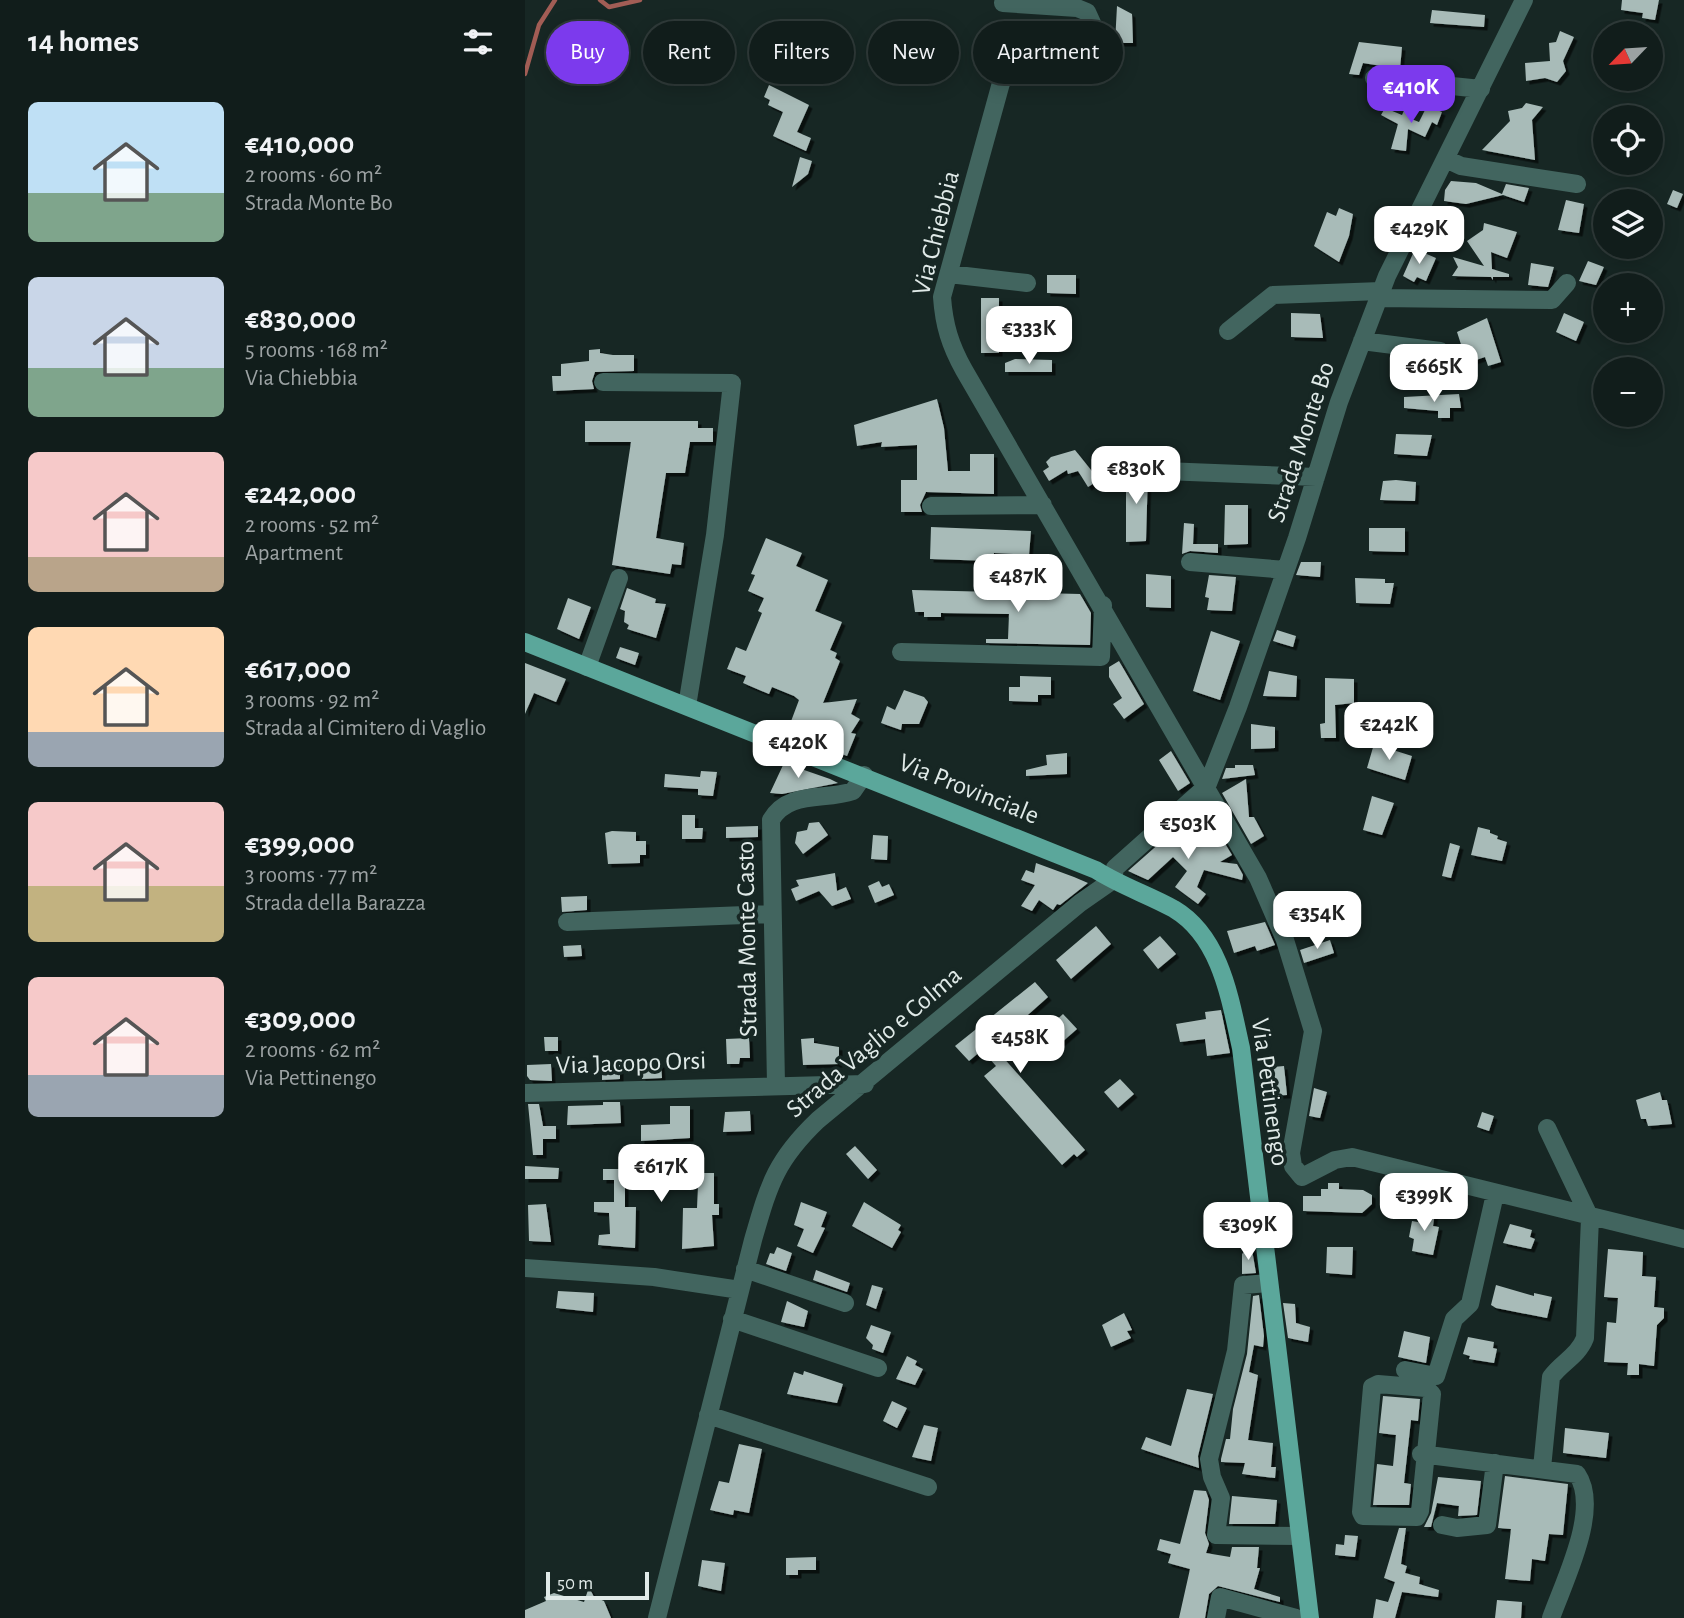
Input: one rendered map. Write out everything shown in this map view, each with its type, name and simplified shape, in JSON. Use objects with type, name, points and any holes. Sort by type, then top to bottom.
[{"type":"main road","name":"Via Provinciale","points":[[525,642],[864,775],[1096,870],[1113,880]]},
{"type":"main road","name":"Via Pettinengo","points":[[1113,880],[1177,911],[1193,926],[1222,969],[1241,1048],[1310,1618]]},
{"type":"street","name":"Strada Monte Bo","points":[[1113,880],[1115,868],[1207,786],[1286,569],[1380,294],[1524,0]]},
{"type":"street","name":"Via Chiebbia","points":[[1003,3],[1077,8],[1087,12],[1092,23],[1007,74],[1001,83],[943,297],[944,323],[950,344],[1207,786],[1258,878],[1289,952],[1313,1031],[1291,1153],[1297,1173],[1302,1178],[1335,1160],[1352,1157],[1495,1194]]},
{"type":"street","points":[[1374,78],[1481,89]]},
{"type":"street","points":[[1446,159],[1461,166],[1577,184]]},
{"type":"street","points":[[949,274],[1027,283]]},
{"type":"street","points":[[1228,331],[1273,295],[1380,294],[1552,300],[1567,283]]},
{"type":"street","points":[[1362,341],[1440,351]]},
{"type":"street","points":[[603,382],[732,383],[715,535],[687,706]]},
{"type":"street","points":[[1164,471],[1316,477]]},
{"type":"street","points":[[931,506],[1043,505]]},
{"type":"street","points":[[1190,562],[1286,569]]},
{"type":"street","points":[[587,667],[619,578]]},
{"type":"street","points":[[901,652],[1101,657],[1103,605]]},
{"type":"street","name":"Strada Monte Casto","points":[[776,1084],[771,820],[777,809],[792,800],[844,794],[853,790],[864,775]]},
{"type":"street","name":"Strada Vaglio e Colma","points":[[657,1618],[745,1269],[770,1183],[791,1147],[818,1120],[865,1084],[1080,903],[1113,880]]},
{"type":"street","points":[[567,922],[772,914]]},
{"type":"street","name":"Via Jacopo Orsi","points":[[525,1093],[776,1084],[865,1084]]},
{"type":"street","points":[[1542,1468],[1551,1377],[1580,1351],[1585,1338],[1590,1218],[1547,1128]]},
{"type":"street","points":[[1405,1370],[1436,1376],[1441,1368],[1454,1319],[1470,1304],[1495,1194],[1684,1240]]},
{"type":"street","points":[[525,1268],[654,1277],[740,1290]]},
{"type":"street","points":[[745,1269],[845,1303]]},
{"type":"street","points":[[1269,1283],[1243,1284],[1236,1351],[1209,1459],[1212,1477],[1221,1499],[1216,1535],[1300,1536]]},
{"type":"street","points":[[732,1319],[878,1368]]},
{"type":"street","points":[[1378,1384],[1426,1388],[1432,1394],[1423,1455],[1420,1511],[1417,1517],[1363,1516],[1372,1387],[1378,1384]]},
{"type":"street","points":[[708,1415],[928,1487]]},
{"type":"street","points":[[1423,1455],[1577,1474],[1583,1483],[1583,1526],[1551,1618]]},
{"type":"street","points":[[1442,1525],[1466,1528],[1487,1525],[1495,1463]]},
{"type":"street","points":[[1216,1618],[1220,1597],[1296,1618]]},
{"type":"building","points":[[1622,0],[1659,0],[1655,20],[1642,18],[1643,13],[1621,10]]},
{"type":"building","points":[[1117,6],[1132,14],[1133,43],[1123,43],[1123,21],[1116,21]]},
{"type":"building","points":[[1432,10],[1485,15],[1484,27],[1430,23]]},
{"type":"building","points":[[1560,31],[1574,37],[1563,61],[1566,71],[1557,82],[1545,78],[1526,81],[1525,63],[1550,61],[1549,43],[1556,42]]},
{"type":"building","points":[[1359,42],[1402,47],[1400,69],[1363,63],[1359,75],[1349,74]]},
{"type":"building","points":[[769,85],[809,105],[797,132],[811,138],[806,151],[773,136],[783,112],[768,105],[770,100],[764,97]]},
{"type":"building","points":[[1409,99],[1409,118],[1419,122],[1427,106],[1442,112],[1437,125],[1432,122],[1425,137],[1408,129],[1406,151],[1391,149],[1398,124],[1381,115],[1385,108],[1402,115]]},
{"type":"building","points":[[1526,103],[1543,107],[1532,120],[1535,160],[1482,150],[1510,121],[1508,111],[1522,108]]},
{"type":"building","points":[[800,157],[812,161],[808,174],[792,187]]},
{"type":"building","points":[[1451,181],[1476,183],[1502,194],[1506,184],[1529,188],[1524,202],[1503,195],[1466,204],[1444,201],[1445,190]]},
{"type":"building","points":[[1673,190],[1683,194],[1677,208],[1667,204]]},
{"type":"building","points":[[1566,200],[1584,204],[1579,233],[1558,230]]},
{"type":"building","points":[[1339,208],[1353,214],[1349,236],[1339,262],[1314,246],[1327,212],[1336,216]]},
{"type":"building","points":[[1484,223],[1517,232],[1507,258],[1491,252],[1492,269],[1509,274],[1509,277],[1493,277],[1493,280],[1491,277],[1452,276],[1458,267],[1453,257],[1484,266],[1467,241],[1483,230]]},
{"type":"building","points":[[1415,249],[1436,258],[1426,281],[1417,277],[1414,282],[1403,276]]},
{"type":"building","points":[[1588,261],[1604,267],[1601,273],[1593,273],[1593,284],[1579,281]]},
{"type":"building","points":[[1531,263],[1554,267],[1548,287],[1528,285]]},
{"type":"building","points":[[1047,275],[1076,275],[1076,294],[1047,293]]},
{"type":"building","points":[[981,298],[999,298],[999,353],[981,353]]},
{"type":"building","points":[[1291,313],[1320,314],[1323,338],[1291,337]]},
{"type":"building","points":[[1564,313],[1584,322],[1576,341],[1556,332]]},
{"type":"building","points":[[1487,318],[1501,362],[1488,366],[1485,357],[1467,363],[1457,332]]},
{"type":"building","points":[[600,349],[600,353],[634,355],[634,371],[595,372],[592,381],[594,389],[553,391],[552,376],[561,376],[561,364],[589,361],[589,350]]},
{"type":"building","points":[[1015,359],[1052,360],[1052,372],[1005,372],[1005,363]]},
{"type":"building","points":[[1459,394],[1461,408],[1450,408],[1450,418],[1438,418],[1438,411],[1404,408],[1404,397]]},
{"type":"building","points":[[937,399],[944,428],[948,471],[970,471],[970,454],[994,454],[994,494],[926,492],[920,505],[922,512],[901,512],[901,480],[917,480],[917,445],[881,447],[882,442],[857,446],[854,425]]},
{"type":"building","points":[[585,421],[698,421],[698,428],[713,428],[713,442],[690,442],[685,473],[666,473],[656,538],[684,543],[681,565],[672,564],[670,574],[612,565],[631,442],[585,442]]},
{"type":"building","points":[[1396,434],[1432,435],[1427,456],[1394,454]]},
{"type":"building","points":[[1075,450],[1099,480],[1088,487],[1078,471],[1068,474],[1067,470],[1049,481],[1043,471],[1049,467],[1046,462],[1051,457]]},
{"type":"building","points":[[1126,471],[1148,471],[1146,541],[1126,542]]},
{"type":"building","points":[[1383,481],[1416,482],[1415,501],[1380,500]]},
{"type":"building","points":[[1225,505],[1248,505],[1248,544],[1224,545]]},
{"type":"building","points":[[1184,523],[1194,524],[1193,544],[1218,544],[1218,553],[1190,551],[1182,554]]},
{"type":"building","points":[[931,527],[1031,531],[1029,555],[994,553],[993,561],[930,559]]},
{"type":"building","points":[[1369,528],[1405,528],[1405,552],[1369,551]]},
{"type":"building","points":[[766,538],[802,553],[796,566],[828,580],[815,611],[842,622],[830,650],[837,653],[835,658],[840,661],[823,703],[857,699],[851,714],[860,719],[851,733],[856,734],[847,756],[787,732],[799,700],[794,696],[772,687],[769,694],[743,683],[746,676],[727,669],[736,647],[746,651],[762,613],[758,611],[764,598],[748,591],[755,575],[751,574]]},
{"type":"building","points":[[1301,562],[1321,562],[1320,577],[1296,575]]},
{"type":"building","points":[[1146,574],[1171,576],[1171,608],[1146,607]]},
{"type":"building","points":[[1209,575],[1236,577],[1232,611],[1207,610],[1209,598],[1205,597]]},
{"type":"building","points":[[1355,578],[1385,579],[1385,583],[1394,583],[1390,604],[1356,603]]},
{"type":"building","points":[[627,588],[656,599],[655,603],[666,604],[656,638],[627,629],[629,625],[624,622],[625,611],[620,609]]},
{"type":"building","points":[[912,590],[1080,594],[1091,613],[1090,645],[986,643],[986,639],[1008,639],[1009,614],[941,613],[941,617],[924,617],[924,612],[915,612]]},
{"type":"building","points":[[568,598],[591,607],[579,639],[557,629]]},
{"type":"building","points":[[1277,630],[1296,636],[1293,647],[1273,641]]},
{"type":"building","points":[[1211,631],[1240,641],[1220,700],[1193,691]]},
{"type":"building","points":[[620,647],[639,653],[635,665],[616,658]]},
{"type":"building","points":[[1119,661],[1144,704],[1124,719],[1113,704],[1122,698],[1109,677],[1109,667]]},
{"type":"building","points":[[525,663],[566,679],[556,702],[534,693],[525,714]]},
{"type":"building","points":[[1269,671],[1297,676],[1296,697],[1263,696]]},
{"type":"building","points":[[1020,676],[1051,677],[1051,695],[1038,695],[1038,702],[1009,701],[1009,687],[1020,687]]},
{"type":"building","points":[[1325,678],[1354,679],[1354,703],[1335,705],[1336,738],[1321,738],[1320,724],[1325,723]]},
{"type":"building","points":[[904,690],[924,697],[928,702],[919,724],[902,724],[901,730],[881,723],[887,706],[895,710]]},
{"type":"building","points":[[1251,724],[1275,727],[1275,748],[1251,749]]},
{"type":"building","points":[[1374,744],[1412,756],[1405,780],[1367,768]]},
{"type":"building","points":[[1171,751],[1190,783],[1178,791],[1159,760]]},
{"type":"building","points":[[1067,753],[1067,774],[1026,776],[1026,770],[1047,765],[1046,755]]},
{"type":"building","points":[[784,763],[838,783],[782,794],[770,793]]},
{"type":"building","points":[[1235,765],[1253,765],[1255,775],[1222,779],[1226,768],[1235,768]]},
{"type":"building","points":[[701,771],[717,772],[713,796],[698,795],[698,789],[664,787],[665,774],[700,777]]},
{"type":"building","points":[[1246,779],[1249,817],[1254,817],[1264,836],[1251,844],[1222,793]]},
{"type":"building","points":[[1372,796],[1394,803],[1382,835],[1363,830]]},
{"type":"building","points":[[682,815],[695,815],[695,828],[703,828],[702,839],[682,839]]},
{"type":"building","points":[[1187,819],[1196,829],[1183,843],[1213,847],[1221,837],[1232,855],[1220,862],[1237,864],[1243,875],[1242,880],[1204,870],[1197,887],[1206,894],[1198,904],[1175,887],[1187,871],[1173,857],[1148,880],[1128,871]]},
{"type":"building","points":[[819,822],[828,835],[803,854],[795,843],[797,832],[807,830],[809,823]]},
{"type":"building","points":[[758,826],[758,837],[726,838],[726,827]]},
{"type":"building","points":[[1478,827],[1490,830],[1490,833],[1498,836],[1497,839],[1507,842],[1502,861],[1471,855]]},
{"type":"building","points":[[636,832],[636,841],[646,841],[646,855],[640,855],[640,863],[608,864],[605,833]]},
{"type":"building","points":[[873,835],[888,836],[887,860],[871,859]]},
{"type":"building","points":[[1450,843],[1460,846],[1451,878],[1442,876]]},
{"type":"building","points":[[1036,863],[1088,883],[1060,905],[1057,904],[1053,910],[1039,900],[1032,911],[1021,906],[1035,885],[1021,880],[1026,870],[1034,873]]},
{"type":"building","points":[[835,873],[837,891],[846,887],[851,899],[832,906],[819,891],[796,901],[791,889],[799,886],[796,880]]},
{"type":"building","points":[[879,881],[882,887],[889,884],[894,895],[875,903],[868,886]]},
{"type":"building","points":[[587,896],[587,910],[562,912],[561,897]]},
{"type":"building","points":[[1265,922],[1275,945],[1257,951],[1255,946],[1234,953],[1227,931]]},
{"type":"building","points":[[1096,926],[1111,944],[1071,979],[1056,960]]},
{"type":"building","points":[[1160,936],[1176,954],[1158,969],[1143,950]]},
{"type":"building","points":[[1330,940],[1334,953],[1304,963],[1300,950]]},
{"type":"building","points":[[581,945],[582,956],[564,957],[563,946]]},
{"type":"building","points":[[1035,982],[1048,997],[993,1046],[1085,1150],[1077,1157],[1074,1154],[1062,1165],[984,1076],[996,1066],[982,1050],[969,1061],[955,1046]]},
{"type":"building","points":[[1221,1010],[1230,1053],[1207,1056],[1205,1039],[1180,1042],[1176,1024],[1206,1019],[1205,1012]]},
{"type":"building","points":[[1063,1014],[1077,1029],[1061,1043],[1048,1028]]},
{"type":"building","points":[[544,1037],[558,1037],[558,1051],[545,1051]]},
{"type":"building","points":[[749,1038],[750,1058],[740,1058],[739,1064],[727,1064],[726,1039]]},
{"type":"building","points":[[814,1038],[814,1043],[839,1047],[839,1064],[803,1065],[801,1039]]},
{"type":"building","points":[[551,1064],[552,1081],[530,1080],[527,1076],[527,1065]]},
{"type":"building","points":[[661,1064],[662,1078],[642,1079],[641,1065]]},
{"type":"building","points":[[602,1065],[620,1065],[620,1079],[602,1080]]},
{"type":"building","points":[[1284,1066],[1287,1095],[1264,1096],[1263,1068]]},
{"type":"building","points":[[1120,1079],[1134,1094],[1118,1108],[1104,1092]]},
{"type":"building","points":[[1314,1088],[1327,1092],[1320,1118],[1309,1116]]},
{"type":"building","points":[[1660,1092],[1662,1100],[1667,1100],[1672,1124],[1648,1126],[1646,1119],[1641,1119],[1636,1100]]},
{"type":"building","points":[[603,1102],[620,1102],[621,1123],[567,1125],[568,1106],[603,1105]]},
{"type":"building","points":[[528,1104],[539,1104],[543,1126],[556,1126],[556,1139],[543,1139],[543,1155],[533,1155]]},
{"type":"building","points":[[670,1106],[690,1106],[690,1138],[641,1141],[641,1125],[670,1124]]},
{"type":"building","points":[[750,1111],[751,1131],[723,1132],[725,1112]]},
{"type":"building","points":[[1482,1112],[1494,1116],[1489,1131],[1477,1127]]},
{"type":"building","points":[[855,1146],[877,1170],[868,1179],[846,1154]]},
{"type":"building","points":[[690,1151],[699,1151],[699,1173],[714,1173],[714,1204],[719,1204],[719,1215],[712,1215],[714,1246],[682,1249],[683,1208],[697,1208],[698,1185],[689,1185],[684,1179],[644,1178],[644,1182],[625,1184],[625,1207],[636,1207],[635,1248],[598,1245],[599,1235],[610,1234],[609,1213],[594,1212],[594,1202],[614,1202],[614,1180],[603,1180],[603,1169],[627,1169],[634,1165],[689,1165]]},
{"type":"building","points":[[525,1166],[559,1168],[558,1179],[525,1179]]},
{"type":"building","points":[[1328,1183],[1339,1183],[1339,1189],[1363,1190],[1372,1195],[1372,1204],[1362,1213],[1303,1211],[1303,1196],[1321,1196],[1321,1189],[1328,1189]]},
{"type":"building","points":[[801,1202],[827,1212],[821,1227],[825,1228],[813,1253],[797,1246],[804,1229],[794,1225]]},
{"type":"building","points":[[864,1202],[901,1225],[898,1230],[901,1232],[892,1248],[852,1226]]},
{"type":"building","points":[[546,1204],[551,1242],[529,1241],[528,1205]]},
{"type":"building","points":[[1420,1209],[1435,1213],[1433,1226],[1439,1227],[1433,1255],[1412,1251],[1414,1239],[1409,1237],[1412,1221],[1418,1222]]},
{"type":"building","points":[[1510,1224],[1532,1230],[1530,1237],[1535,1239],[1531,1249],[1503,1243]]},
{"type":"building","points":[[1251,1244],[1256,1273],[1242,1274],[1242,1254]]},
{"type":"building","points":[[777,1247],[792,1253],[786,1271],[766,1264],[770,1253],[774,1254]]},
{"type":"building","points":[[1327,1247],[1353,1247],[1352,1275],[1326,1273]]},
{"type":"building","points":[[1608,1249],[1643,1252],[1642,1276],[1656,1277],[1654,1307],[1664,1308],[1664,1318],[1657,1325],[1654,1366],[1639,1364],[1639,1375],[1627,1375],[1628,1363],[1604,1362],[1607,1322],[1616,1323],[1618,1298],[1604,1297]]},
{"type":"building","points":[[816,1270],[850,1283],[847,1292],[813,1280]]},
{"type":"building","points":[[872,1285],[883,1288],[876,1309],[866,1305]]},
{"type":"building","points":[[1496,1285],[1534,1296],[1534,1293],[1552,1297],[1547,1318],[1491,1305]]},
{"type":"building","points":[[558,1291],[594,1293],[593,1312],[556,1308]]},
{"type":"building","points":[[1259,1295],[1264,1336],[1263,1347],[1254,1345],[1249,1372],[1258,1375],[1248,1440],[1273,1443],[1271,1467],[1276,1467],[1275,1478],[1242,1474],[1245,1463],[1221,1462],[1226,1439],[1230,1439],[1233,1409],[1247,1354],[1253,1296]]},
{"type":"building","points":[[787,1301],[808,1311],[804,1327],[781,1322]]},
{"type":"building","points":[[1283,1303],[1295,1304],[1296,1323],[1310,1327],[1308,1342],[1288,1338]]},
{"type":"building","points":[[1124,1313],[1132,1330],[1127,1331],[1131,1338],[1111,1347],[1102,1325]]},
{"type":"building","points":[[871,1325],[891,1332],[883,1353],[872,1349],[873,1345],[866,1338]]},
{"type":"building","points":[[1404,1331],[1430,1337],[1426,1363],[1398,1357]]},
{"type":"building","points":[[1468,1337],[1494,1342],[1493,1348],[1497,1349],[1494,1363],[1469,1359],[1470,1356],[1463,1354]]},
{"type":"building","points":[[907,1356],[917,1361],[915,1365],[923,1369],[915,1385],[896,1379]]},
{"type":"building","points":[[804,1371],[843,1384],[837,1403],[787,1394],[794,1372],[803,1375]]},
{"type":"building","points":[[1187,1389],[1213,1394],[1198,1456],[1199,1468],[1141,1449],[1146,1437],[1171,1446]]},
{"type":"building","points":[[1383,1396],[1420,1399],[1418,1421],[1411,1420],[1404,1483],[1411,1484],[1409,1505],[1373,1505],[1377,1464],[1393,1466],[1396,1435],[1379,1433]]},
{"type":"building","points":[[892,1401],[907,1408],[897,1428],[883,1421]]},
{"type":"building","points":[[924,1425],[938,1428],[931,1461],[912,1457]]},
{"type":"building","points":[[1565,1428],[1609,1433],[1606,1458],[1563,1453]]},
{"type":"building","points":[[739,1444],[762,1449],[749,1513],[734,1510],[733,1515],[710,1510],[719,1481],[729,1483]]},
{"type":"building","points":[[1505,1476],[1568,1484],[1563,1535],[1549,1534],[1545,1561],[1532,1559],[1530,1581],[1505,1579],[1511,1529],[1498,1528]]},
{"type":"building","points":[[1438,1477],[1481,1481],[1477,1515],[1458,1516],[1459,1506],[1437,1503],[1431,1527],[1424,1527],[1431,1513]]},
{"type":"building","points":[[1194,1490],[1206,1491],[1209,1500],[1205,1533],[1209,1544],[1206,1553],[1230,1557],[1232,1547],[1259,1547],[1257,1568],[1260,1568],[1254,1589],[1280,1597],[1280,1602],[1218,1586],[1209,1594],[1205,1618],[1179,1618],[1190,1569],[1168,1563],[1171,1554],[1157,1550],[1160,1539],[1180,1544]]},
{"type":"building","points":[[1232,1496],[1277,1500],[1275,1524],[1229,1524]]},
{"type":"building","points":[[1399,1528],[1406,1528],[1401,1564],[1407,1566],[1405,1573],[1420,1577],[1419,1584],[1439,1590],[1438,1597],[1402,1592],[1395,1618],[1373,1618],[1376,1599],[1388,1602],[1395,1582],[1384,1578]]},
{"type":"building","points":[[1345,1535],[1358,1536],[1355,1557],[1335,1555],[1336,1544],[1344,1545]]},
{"type":"building","points":[[816,1557],[816,1570],[798,1570],[798,1575],[786,1575],[786,1558]]},
{"type":"building","points":[[702,1560],[725,1563],[721,1591],[698,1586]]},
{"type":"building","points":[[589,1587],[594,1597],[604,1601],[611,1618],[525,1618],[525,1610],[546,1601],[544,1597],[554,1593],[584,1602]]},
{"type":"building","points":[[1497,1600],[1522,1602],[1521,1618],[1495,1618]]},
{"type":"waterway","points":[[525,74],[539,25],[555,0]]},
{"type":"waterway","points":[[600,0],[609,7],[640,0]]}]
